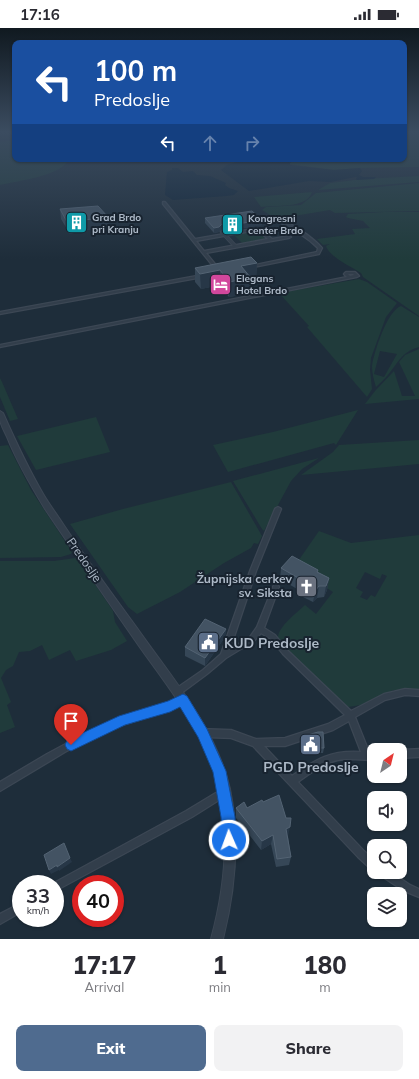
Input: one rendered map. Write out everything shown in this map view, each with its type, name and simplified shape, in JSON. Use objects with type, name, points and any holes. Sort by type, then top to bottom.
[{"type":"street","points":[[164,203],[220,272],[213,274]]},
{"type":"street","points":[[243,268],[318,253],[320,248],[315,243],[294,227],[282,222]]},
{"type":"street","points":[[194,240],[259,229],[271,240]]},
{"type":"street","points":[[222,232],[235,246]]},
{"type":"street","points":[[204,252],[288,236]]},
{"type":"street","points":[[0,346],[355,277],[357,275],[349,272],[338,280]]},
{"type":"street","points":[[0,313],[206,275]]},
{"type":"street","name":"Predoslje","points":[[0,413],[15,448],[39,493],[79,554],[180,696],[202,733],[220,771],[229,829],[230,856],[220,938]]},
{"type":"street","points":[[224,656],[253,571],[278,510]]},
{"type":"street","points":[[0,786],[101,729],[123,720],[170,706],[224,656],[252,639],[260,629],[276,587]]},
{"type":"street","points":[[260,629],[273,637],[285,652],[350,715],[367,750]]},
{"type":"street","points":[[202,733],[231,734],[256,743],[286,742],[330,727],[392,694],[405,692],[419,693]]},
{"type":"street","points":[[256,743],[367,860]]},
{"type":"street","points":[[407,754],[419,754]]},
{"type":"street","points":[[292,781],[315,764],[334,756],[367,756]]},
{"type":"street","points":[[64,882],[189,814],[224,792]]},
{"type":"street","points":[[394,879],[407,888],[419,893]]},
{"type":"street","points":[[0,919],[12,912]]},
{"type":"green space","points":[[0,175],[47,175],[38,177],[0,185]]},
{"type":"green space","points":[[419,176],[419,182],[318,190],[330,183],[363,179]]},
{"type":"green space","points":[[419,183],[419,211],[335,213],[330,210],[276,219],[262,210],[266,207],[301,205],[316,193]]},
{"type":"green space","points":[[312,192],[304,201],[297,204],[282,206],[261,207],[254,197]]},
{"type":"green space","points":[[419,212],[419,316],[363,277],[361,273],[331,254],[326,246],[330,244],[323,245],[317,239],[355,234],[352,229],[370,228],[363,221],[346,217],[348,214]]},
{"type":"green space","points":[[256,230],[266,239],[243,244],[233,234]]},
{"type":"green space","points":[[359,279],[367,282],[397,303],[386,317],[371,358],[370,369],[372,389],[367,397],[307,327],[309,326],[279,293]]},
{"type":"green space","points":[[401,306],[419,317],[419,347],[403,356],[376,387],[372,371],[373,360],[378,342],[386,323],[396,309]],"holes":[[[380,351],[397,354],[384,377],[374,374]]]},
{"type":"green space","points":[[419,349],[419,399],[365,404],[394,371],[402,396],[415,396],[399,362],[405,355]]},
{"type":"green space","points":[[0,378],[18,419],[10,421],[0,397]]},
{"type":"green space","points":[[358,410],[336,445],[334,443],[228,472],[213,445],[273,432]]},
{"type":"green space","points":[[96,417],[110,452],[36,470],[17,436]]},
{"type":"green space","points":[[419,440],[419,464],[301,475],[333,452],[339,445]]},
{"type":"green space","points":[[8,445],[31,490],[72,552],[71,554],[61,557],[0,558],[0,446]]},
{"type":"green space","points":[[319,458],[302,469],[291,481],[264,531],[233,481]]},
{"type":"green space","points":[[231,482],[262,536],[258,544],[254,543],[251,548],[224,563],[180,592],[137,614],[128,607],[70,524],[123,509]]},
{"type":"green space","points":[[319,531],[351,543],[419,535],[419,690],[394,690],[361,705],[348,707],[302,665],[278,639],[279,634],[284,625],[305,605],[316,614],[333,592],[294,567]],"holes":[[[365,572],[380,579],[382,574],[387,576],[375,597],[371,595],[367,600],[360,597],[363,592],[356,588]]]},
{"type":"green space","points":[[75,558],[82,565],[113,611],[115,622],[127,641],[111,650],[76,661],[70,650],[49,660],[42,645],[30,651],[19,652],[13,666],[6,670],[1,678],[11,702],[7,705],[15,727],[0,733],[0,561],[54,561]]},
{"type":"water","points":[[167,175],[210,176],[226,183],[225,185],[229,188],[238,191],[234,195],[173,200],[165,195]]},
{"type":"water","points":[[227,175],[359,175],[363,177],[376,177],[374,179],[357,180],[357,177],[355,177],[331,182],[309,181],[249,191]]},
{"type":"building","points":[[98,206],[108,217],[76,221],[77,222],[68,224],[60,209]]},
{"type":"building","points":[[252,211],[262,220],[225,226],[222,224],[219,227],[214,228],[205,218]]},
{"type":"building","points":[[251,257],[257,263],[241,266],[251,278],[229,282],[220,270],[200,274],[195,268]]},
{"type":"building","points":[[292,556],[318,570],[317,572],[329,578],[326,586],[319,586],[315,591],[305,585],[307,583],[281,568]]},
{"type":"building","name":"KUD Predoslje","points":[[205,619],[226,629],[205,658],[185,647]]},
{"type":"building","name":"PGD Predoslje","points":[[323,732],[324,748],[307,748],[307,745],[302,745],[301,737]]},
{"type":"building","points":[[279,795],[286,818],[291,818],[290,827],[286,829],[291,857],[277,859],[273,835],[262,841],[236,808],[244,802],[247,808],[262,800],[263,802]]},
{"type":"building","points":[[64,843],[70,858],[57,867],[57,865],[49,870],[44,855]]},
{"type":"place","name":"Grad Brdo pri Kranju","points":[[77,223]]},
{"type":"place","name":"Kongresni center Brdo","points":[[233,224]]},
{"type":"place","name":"Elegans Hotel Brdo","points":[[220,284]]},
{"type":"place","name":"Župnijska cerkev sv. Siksta","points":[[307,586]]},
{"type":"place","name":"KUD Predoslje","points":[[208,643]]},
{"type":"place","name":"PGD Predoslje","points":[[311,745]]},
{"type":"route","points":[[71,745],[101,729],[123,720],[170,706],[183,700],[202,733],[220,771],[228,817],[229,840]]}]
